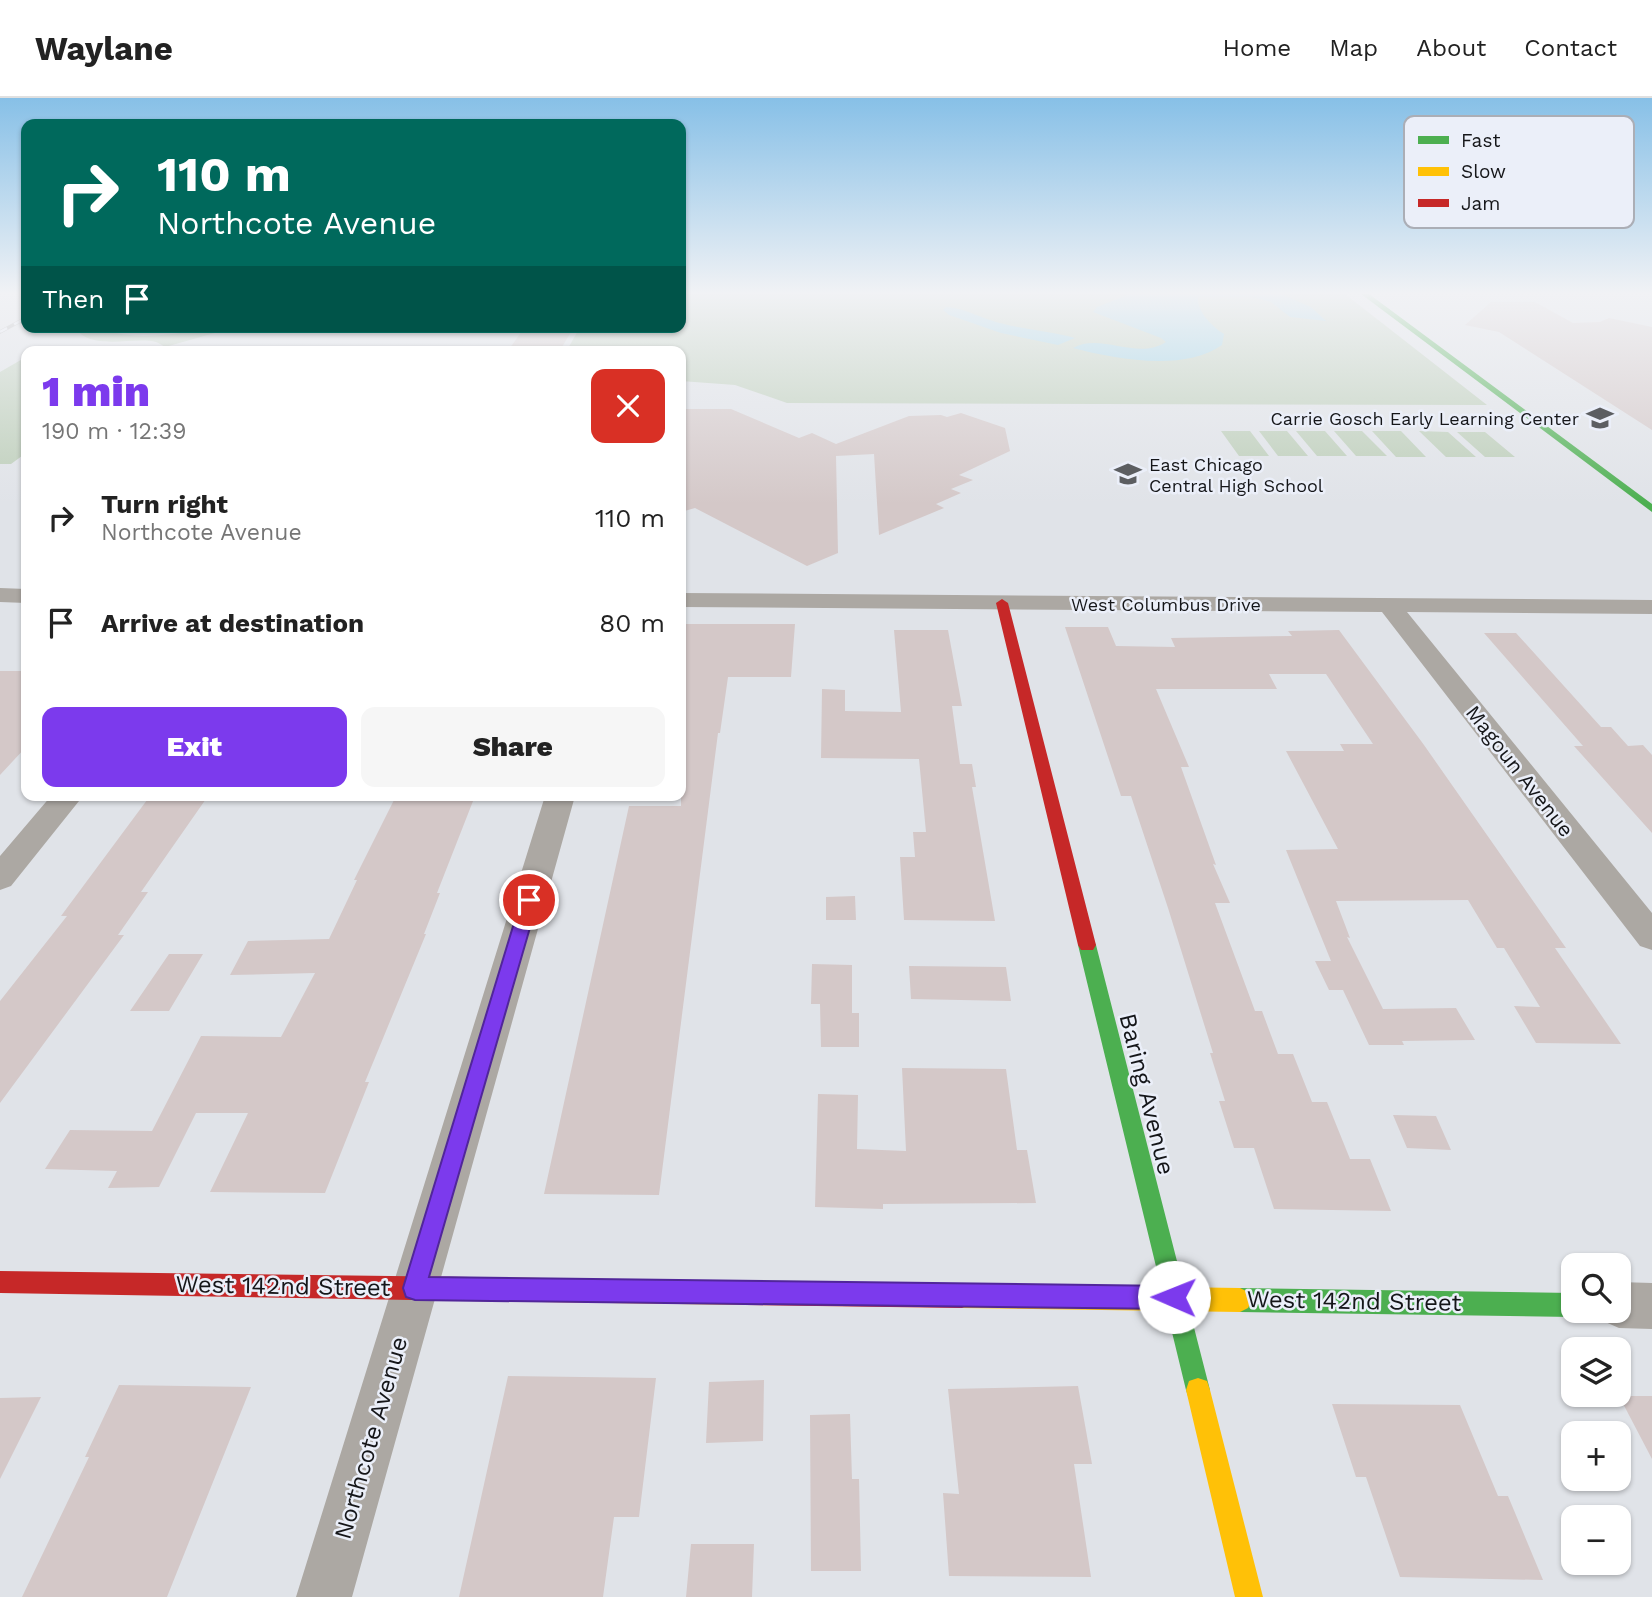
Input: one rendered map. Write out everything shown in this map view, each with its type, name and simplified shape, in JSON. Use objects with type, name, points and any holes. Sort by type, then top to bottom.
[{"type":"street","points":[[1458,364],[1652,509]]},
{"type":"street","points":[[0,595],[21,596]]},
{"type":"street","name":"West Columbus Drive","points":[[686,600],[1652,607]]},
{"type":"street","name":"Baring Avenue","points":[[1002,603],[1249,1597]]},
{"type":"street","name":"Magoun Avenue","points":[[1389,605],[1652,937]]},
{"type":"street","points":[[0,878],[64,801]]},
{"type":"street","name":"Northcote Avenue","points":[[324,1597],[559,801]]},
{"type":"street","name":"West 142nd Street","points":[[0,1282],[1174,1297],[1561,1305]]},
{"type":"street","points":[[1631,1305],[1652,1306]]},
{"type":"green space","points":[[14,364],[21,364],[21,457],[11,464],[0,464],[0,372]]},
{"type":"green space","points":[[686,364],[1434,364],[1487,405],[787,403],[735,385],[686,381]]},
{"type":"green space","points":[[1221,431],[1250,431],[1269,456],[1239,456]]},
{"type":"green space","points":[[1259,431],[1287,431],[1308,456],[1278,456]]},
{"type":"green space","points":[[1296,431],[1325,431],[1347,456],[1317,456]]},
{"type":"green space","points":[[1334,431],[1362,431],[1387,456],[1356,456]]},
{"type":"green space","points":[[1372,431],[1401,431],[1426,457],[1396,457]]},
{"type":"green space","points":[[1419,431],[1448,432],[1476,457],[1446,457]]},
{"type":"green space","points":[[1457,432],[1485,432],[1515,457],[1485,457]]},
{"type":"building","points":[[1549,364],[1652,364],[1652,430]]},
{"type":"building","points":[[686,409],[731,409],[799,438],[812,433],[836,444],[909,416],[947,417],[961,413],[1005,428],[1010,451],[959,475],[973,480],[951,489],[961,493],[936,504],[944,508],[879,535],[874,454],[836,456],[838,553],[807,566],[695,508],[686,511]]},
{"type":"building","points":[[686,624],[795,624],[791,677],[728,677],[718,733],[659,1195],[544,1194],[629,806],[681,806],[681,801],[686,801]]},
{"type":"building","points":[[1065,627],[1108,627],[1116,646],[1175,647],[1171,638],[1292,636],[1288,631],[1339,630],[1424,745],[1566,948],[1555,948],[1621,1044],[1536,1043],[1514,1006],[1540,1007],[1504,948],[1497,948],[1468,900],[1336,901],[1350,938],[1347,937],[1383,1009],[1456,1008],[1475,1040],[1402,1041],[1404,1045],[1369,1045],[1343,990],[1329,990],[1315,961],[1331,961],[1286,850],[1338,849],[1286,751],[1344,751],[1340,744],[1373,744],[1326,674],[1269,674],[1277,689],[1156,689],[1189,767],[1181,767],[1216,865],[1213,864],[1230,903],[1215,903],[1255,1011],[1262,1011],[1278,1054],[1293,1054],[1312,1102],[1327,1102],[1350,1159],[1370,1159],[1391,1211],[1274,1209],[1254,1148],[1234,1148],[1219,1101],[1225,1101],[1210,1053],[1213,1053],[1168,908],[1131,796],[1121,796]]},
{"type":"building","points":[[894,630],[948,630],[962,706],[952,706],[960,764],[972,764],[976,787],[972,787],[995,921],[904,920],[900,857],[915,857],[913,832],[926,832],[919,759],[821,758],[822,689],[845,690],[845,711],[901,712]]},
{"type":"building","points":[[1484,633],[1516,633],[1601,727],[1611,727],[1628,746],[1643,745],[1652,755],[1652,833],[1574,746],[1583,746]]},
{"type":"building","points":[[0,671],[21,671],[21,752],[0,775]]},
{"type":"building","points":[[146,801],[205,801],[141,892],[148,892],[118,935],[124,935],[0,1103],[0,1001],[67,916],[61,916]]},
{"type":"building","points":[[394,801],[473,801],[437,893],[440,893],[426,934],[365,1082],[369,1082],[325,1193],[210,1192],[248,1113],[196,1113],[159,1187],[108,1188],[117,1171],[45,1169],[70,1130],[152,1131],[201,1036],[281,1037],[315,973],[230,975],[248,941],[329,939],[357,880],[354,880]]},
{"type":"building","points":[[855,896],[856,920],[826,920],[826,897]]},
{"type":"building","points":[[169,954],[203,954],[169,1011],[130,1011]]},
{"type":"building","points":[[812,964],[852,965],[852,1013],[859,1013],[859,1047],[821,1047],[820,1004],[811,1004]]},
{"type":"building","points":[[909,966],[1006,967],[1011,1001],[911,999]]},
{"type":"building","points":[[902,1068],[1006,1069],[1017,1150],[1027,1150],[1036,1203],[883,1204],[883,1209],[815,1207],[818,1094],[858,1095],[857,1149],[906,1151]]},
{"type":"building","points":[[1393,1115],[1436,1116],[1451,1150],[1407,1148]]},
{"type":"building","points":[[508,1376],[656,1378],[639,1517],[614,1517],[603,1597],[459,1597]]},
{"type":"building","points":[[764,1380],[763,1441],[706,1443],[709,1382]]},
{"type":"building","points":[[119,1385],[251,1387],[167,1597],[22,1597],[89,1457],[85,1457]]},
{"type":"building","points":[[1078,1386],[1092,1464],[1074,1464],[1091,1577],[949,1576],[943,1493],[959,1494],[948,1389]]},
{"type":"building","points":[[1631,1396],[1652,1396],[1652,1459],[1625,1407],[1631,1407]]},
{"type":"building","points":[[41,1397],[0,1479],[0,1398]]},
{"type":"building","points":[[1332,1404],[1460,1405],[1498,1496],[1508,1496],[1543,1580],[1400,1577],[1366,1477],[1356,1477]]},
{"type":"building","points":[[850,1414],[852,1479],[859,1479],[861,1571],[811,1571],[810,1415]]},
{"type":"building","points":[[691,1544],[754,1544],[752,1597],[686,1597]]},
{"type":"traffic: fast","points":[[1458,364],[1652,509]]},
{"type":"traffic: fast","points":[[1087,945],[1198,1390]]},
{"type":"traffic: fast","points":[[1240,1300],[1561,1305]]},
{"type":"traffic: slow","points":[[469,1289],[746,1293]]},
{"type":"traffic: slow","points":[[962,1296],[1240,1300]]},
{"type":"traffic: slow","points":[[1198,1390],[1249,1597]]},
{"type":"traffic: jam","points":[[1002,603],[1087,945]]},
{"type":"traffic: jam","points":[[0,1282],[469,1289]]},
{"type":"traffic: jam","points":[[746,1293],[962,1296]]},
{"type":"place","name":"Carrie Gosch Early Learning Center","points":[[1600,418]]},
{"type":"place","name":"East Chicago Central High School","points":[[1128,474]]},
{"type":"route","points":[[529,900],[415,1288],[1174,1297]]}]
